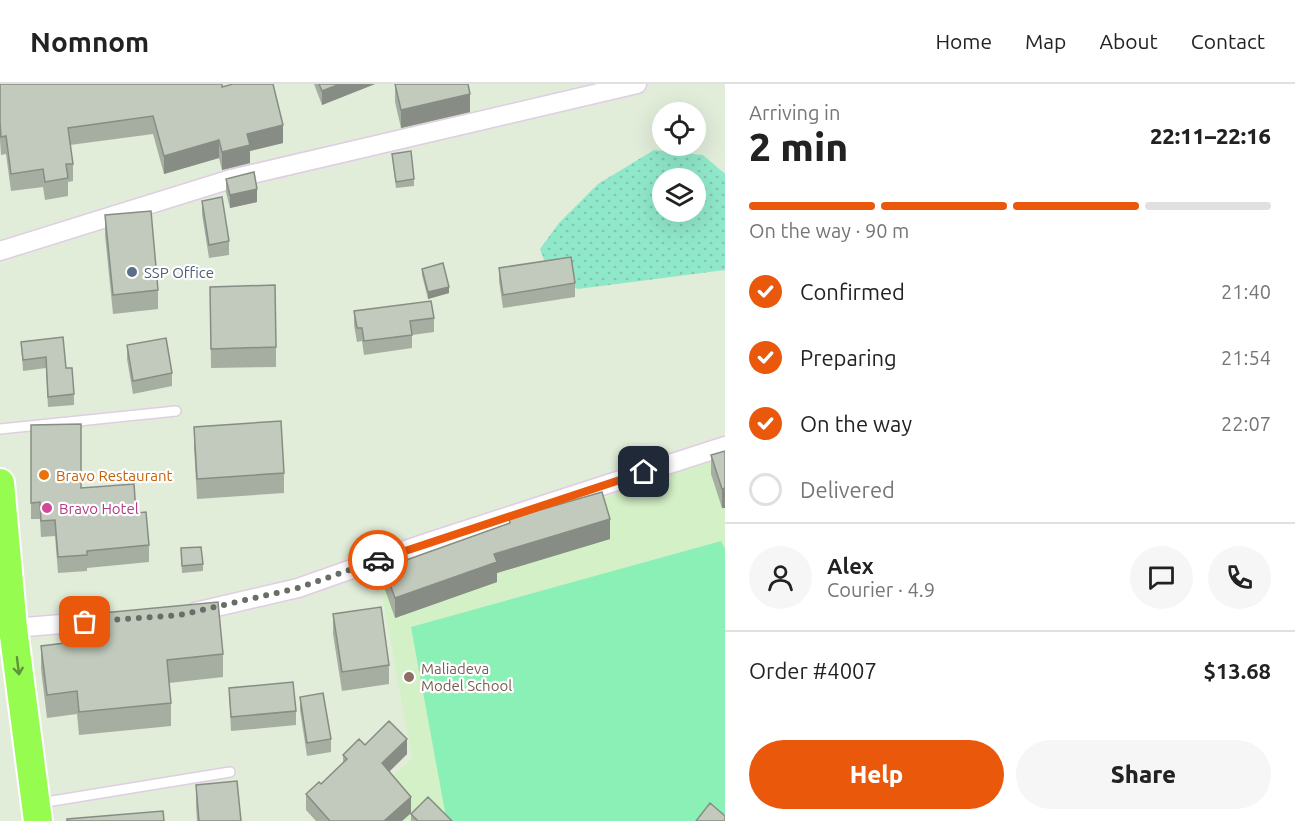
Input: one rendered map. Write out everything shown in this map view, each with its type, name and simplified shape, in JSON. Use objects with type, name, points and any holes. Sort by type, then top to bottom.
[{"type":"highway","points":[[0,483],[6,629],[37,813]]},
{"type":"street","points":[[0,251],[231,179],[637,84]]},
{"type":"street","points":[[180,615],[298,588],[426,543],[725,446]]},
{"type":"street","points":[[6,629],[108,620]]},
{"type":"lane","points":[[0,429],[176,411]]},
{"type":"lane","points":[[37,813],[230,772]]},
{"type":"shaded area","points":[[652,151],[652,156],[704,156],[725,174],[725,270],[578,289],[551,278],[540,249],[559,223],[598,184]]},
{"type":"shaded area","name":"Maliadeva Model School","points":[[725,456],[725,549],[720,541],[411,627],[450,821],[341,821],[412,759],[379,577]]},
{"type":"green space","points":[[721,541],[725,549],[725,815],[709,805],[697,821],[450,821],[446,817],[411,627]]},
{"type":"building","points":[[0,84],[222,84],[222,87],[233,84],[273,84],[283,125],[247,134],[250,145],[222,152],[219,140],[164,156],[153,116],[68,128],[73,164],[66,164],[68,178],[45,182],[43,169],[11,174],[6,136],[1,137]]},
{"type":"building","points":[[319,84],[340,84],[322,91]]},
{"type":"building","points":[[395,84],[468,84],[470,94],[401,110]]},
{"type":"building","points":[[411,151],[414,179],[396,182],[392,154]]},
{"type":"building","points":[[254,172],[257,189],[230,195],[226,179]]},
{"type":"building","points":[[222,197],[229,241],[209,245],[202,201]]},
{"type":"building","name":"SSP Office","points":[[151,211],[158,290],[113,295],[105,215]]},
{"type":"building","points":[[571,257],[575,283],[503,295],[499,268]]},
{"type":"building","points":[[443,263],[449,287],[428,292],[422,269]]},
{"type":"building","points":[[275,285],[276,347],[211,349],[210,287]]},
{"type":"building","points":[[431,301],[434,318],[410,321],[412,335],[364,341],[362,328],[357,328],[354,311]]},
{"type":"building","points":[[63,337],[66,368],[72,368],[74,394],[48,397],[46,357],[23,360],[21,342]]},
{"type":"building","points":[[166,338],[172,373],[133,381],[127,345]]},
{"type":"building","points":[[281,421],[284,473],[197,479],[194,427]]},
{"type":"building","points":[[81,424],[81,488],[134,484],[136,513],[146,512],[149,545],[87,551],[87,555],[58,557],[55,520],[41,521],[40,502],[31,503],[31,425]]},
{"type":"building","points":[[725,451],[725,488],[722,489],[711,455]]},
{"type":"building","points":[[602,492],[610,519],[494,554],[497,562],[395,598],[384,568],[510,523],[509,519]]},
{"type":"building","points":[[201,547],[203,564],[182,566],[181,548]]},
{"type":"building","points":[[218,602],[223,654],[167,660],[171,703],[79,712],[77,691],[47,695],[41,646],[73,642],[71,616]]},
{"type":"building","points":[[381,607],[389,665],[342,672],[333,614]]},
{"type":"building","points":[[293,682],[296,711],[231,717],[229,688]]},
{"type":"building","points":[[323,693],[331,739],[307,743],[300,697]]},
{"type":"building","points":[[389,721],[407,739],[382,763],[411,797],[384,821],[330,821],[306,794],[319,782],[321,784],[347,759],[343,755],[359,739],[365,745]]},
{"type":"building","points":[[237,781],[241,821],[199,821],[196,785]]},
{"type":"building","points":[[428,797],[452,821],[418,821],[411,814]]},
{"type":"building","points":[[710,803],[725,816],[725,821],[696,821]]},
{"type":"building","points":[[163,811],[164,821],[67,821],[67,819]]},
{"type":"way so far","points":[[85,622],[180,615],[298,588],[378,560]]},
{"type":"place","name":"SSP Office","points":[[132,272]]},
{"type":"place","name":"Bravo Restaurant","points":[[44,475]]},
{"type":"place","name":"Bravo Hotel","points":[[47,508]]},
{"type":"place","name":"Maliadeva Model School","points":[[409,677]]},
{"type":"route","points":[[378,560],[644,472]]}]
